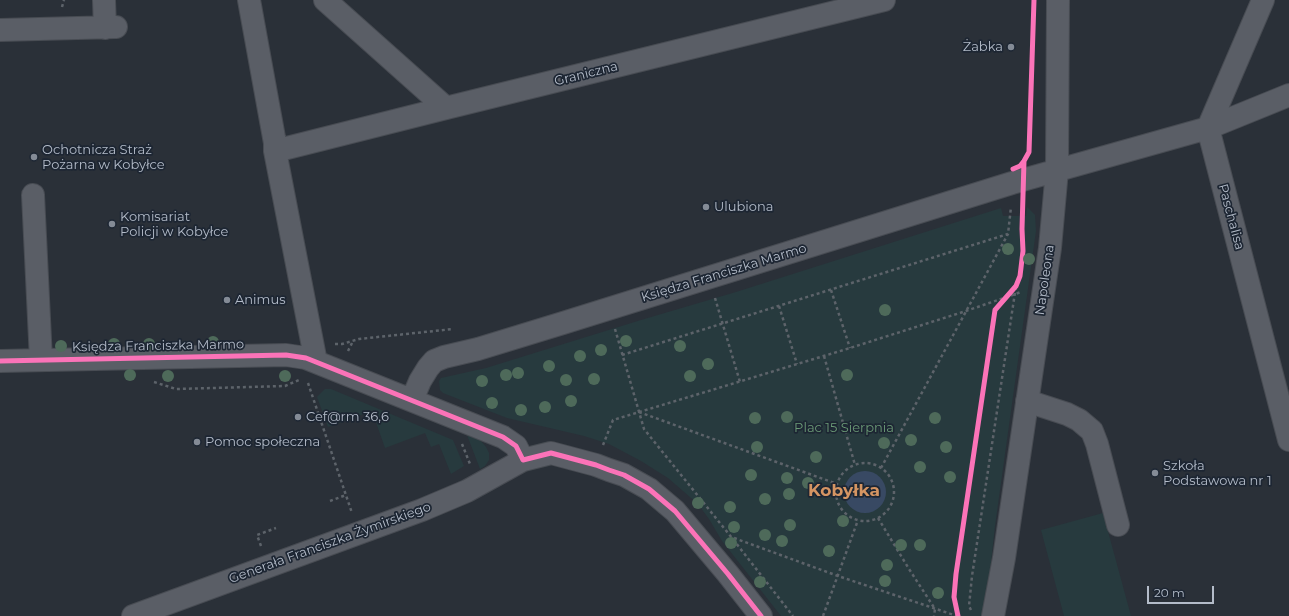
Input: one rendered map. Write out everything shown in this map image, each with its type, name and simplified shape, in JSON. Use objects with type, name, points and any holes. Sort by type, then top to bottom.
[{"type":"street","points":[[0,30],[111,28],[104,0]]},
{"type":"street","points":[[250,0],[275,143],[275,151],[316,362]]},
{"type":"street","points":[[325,0],[446,108]]},
{"type":"street","name":"Graniczna","points":[[275,151],[884,0]]},
{"type":"street","name":"Napoleona","points":[[993,616],[1004,558],[1050,248],[1057,170],[1058,0]]},
{"type":"street","points":[[1208,128],[1262,0]]},
{"type":"street","name":"Księdza Franciszka Marmo","points":[[412,400],[420,381],[428,368],[434,361],[444,357],[478,349],[564,323],[1057,170],[1208,128],[1289,95]]},
{"type":"street","name":"Paschalisa","points":[[1208,128],[1289,440]]},
{"type":"street","points":[[33,194],[41,360]]},
{"type":"street","name":"Księdza Franciszka Marmo","points":[[0,360],[286,355],[306,358],[503,438],[516,446],[523,460]]},
{"type":"street","points":[[1027,401],[1067,414],[1079,420],[1092,430],[1118,526]]},
{"type":"street","name":"Generała Franciszka Żymirskiego","points":[[133,616],[160,611],[422,510],[467,491],[523,460],[551,453],[596,465],[624,475],[649,489],[675,511],[761,616]]},
{"type":"street","name":"Napoleona","points":[[1004,558],[1006,616]]},
{"type":"path","points":[[881,468],[1008,234],[1011,207],[1017,210]]},
{"type":"path","points":[[622,355],[1008,234]]},
{"type":"path","points":[[974,616],[969,606],[972,576],[1017,284]]},
{"type":"path","points":[[998,306],[1017,284]]},
{"type":"path","points":[[831,290],[850,348]]},
{"type":"path","points":[[603,446],[612,420],[797,365],[966,311],[1025,290]]},
{"type":"path","points":[[714,296],[740,382]]},
{"type":"path","points":[[779,306],[797,365]]},
{"type":"path","points":[[614,326],[644,429],[793,616]]},
{"type":"path","points":[[329,344],[342,344],[360,339],[453,329]]},
{"type":"path","points":[[824,356],[855,465]]},
{"type":"path","points":[[154,381],[176,389],[285,386],[306,377],[353,516]]},
{"type":"path","points":[[639,412],[837,484]]},
{"type":"path","points":[[460,438],[472,468]]},
{"type":"path","points":[[864,463],[873,464],[881,468],[889,475],[893,484],[894,494],[892,504],[886,512],[878,518],[868,521],[858,520],[849,516],[842,510],[836,493],[837,484],[841,476],[855,465],[864,463]]},
{"type":"path","points":[[330,501],[346,495]]},
{"type":"path","points":[[878,518],[935,609],[934,616]]},
{"type":"path","points":[[823,616],[858,520]]},
{"type":"path","points":[[263,552],[257,535],[276,528]]},
{"type":"path","points":[[725,535],[838,576],[958,616],[957,610]]},
{"type":"green space","name":"Plac 15 Sierpnia","points":[[1027,207],[1035,215],[1036,231],[995,526],[985,616],[781,616],[722,541],[698,504],[668,478],[641,461],[609,444],[584,436],[507,418],[443,393],[440,390],[439,381],[441,378],[486,368],[736,292],[1001,208],[1003,216],[1026,216]]},
{"type":"green space","points":[[325,389],[331,389],[453,440],[464,466],[451,474],[439,444],[431,447],[425,433],[385,448],[372,411],[328,427],[317,397]]},
{"type":"green space","points":[[467,435],[481,441],[489,453],[489,460],[485,466],[480,469]]},
{"type":"green space","points":[[1103,513],[1131,616],[1064,616],[1041,530]]},
{"type":"water","points":[[865,471],[880,477],[886,492],[880,507],[865,513],[850,507],[844,492],[850,477]]},
{"type":"cycle path","points":[[1013,169],[1020,166],[1029,152],[1034,0]]},
{"type":"cycle path","points":[[958,616],[954,597],[956,574],[995,310],[1016,286],[1020,276],[1023,251],[1022,229],[1024,161]]},
{"type":"cycle path","points":[[0,361],[286,355],[306,358],[503,437],[516,446],[523,460],[551,453],[596,465],[624,475],[649,489],[675,511],[761,616]]},
{"type":"place","name":"Żabka","points":[[1011,47]]},
{"type":"place","name":"Ochotnicza Straż Pożarna w Kobyłce","points":[[34,157]]},
{"type":"place","name":"Ulubiona","points":[[706,207]]},
{"type":"place","name":"Komisariat Policji w Kobyłce","points":[[112,224]]},
{"type":"place","name":"Animus","points":[[227,300]]},
{"type":"place","name":"Cef@rm 36,6","points":[[298,417]]},
{"type":"place","name":"Pomoc społeczna","points":[[197,442]]},
{"type":"place","name":"Szkoła Podstawowa nr 1","points":[[1155,473]]},
{"type":"district","name":"Kobyłka","points":[[844,491]]}]
